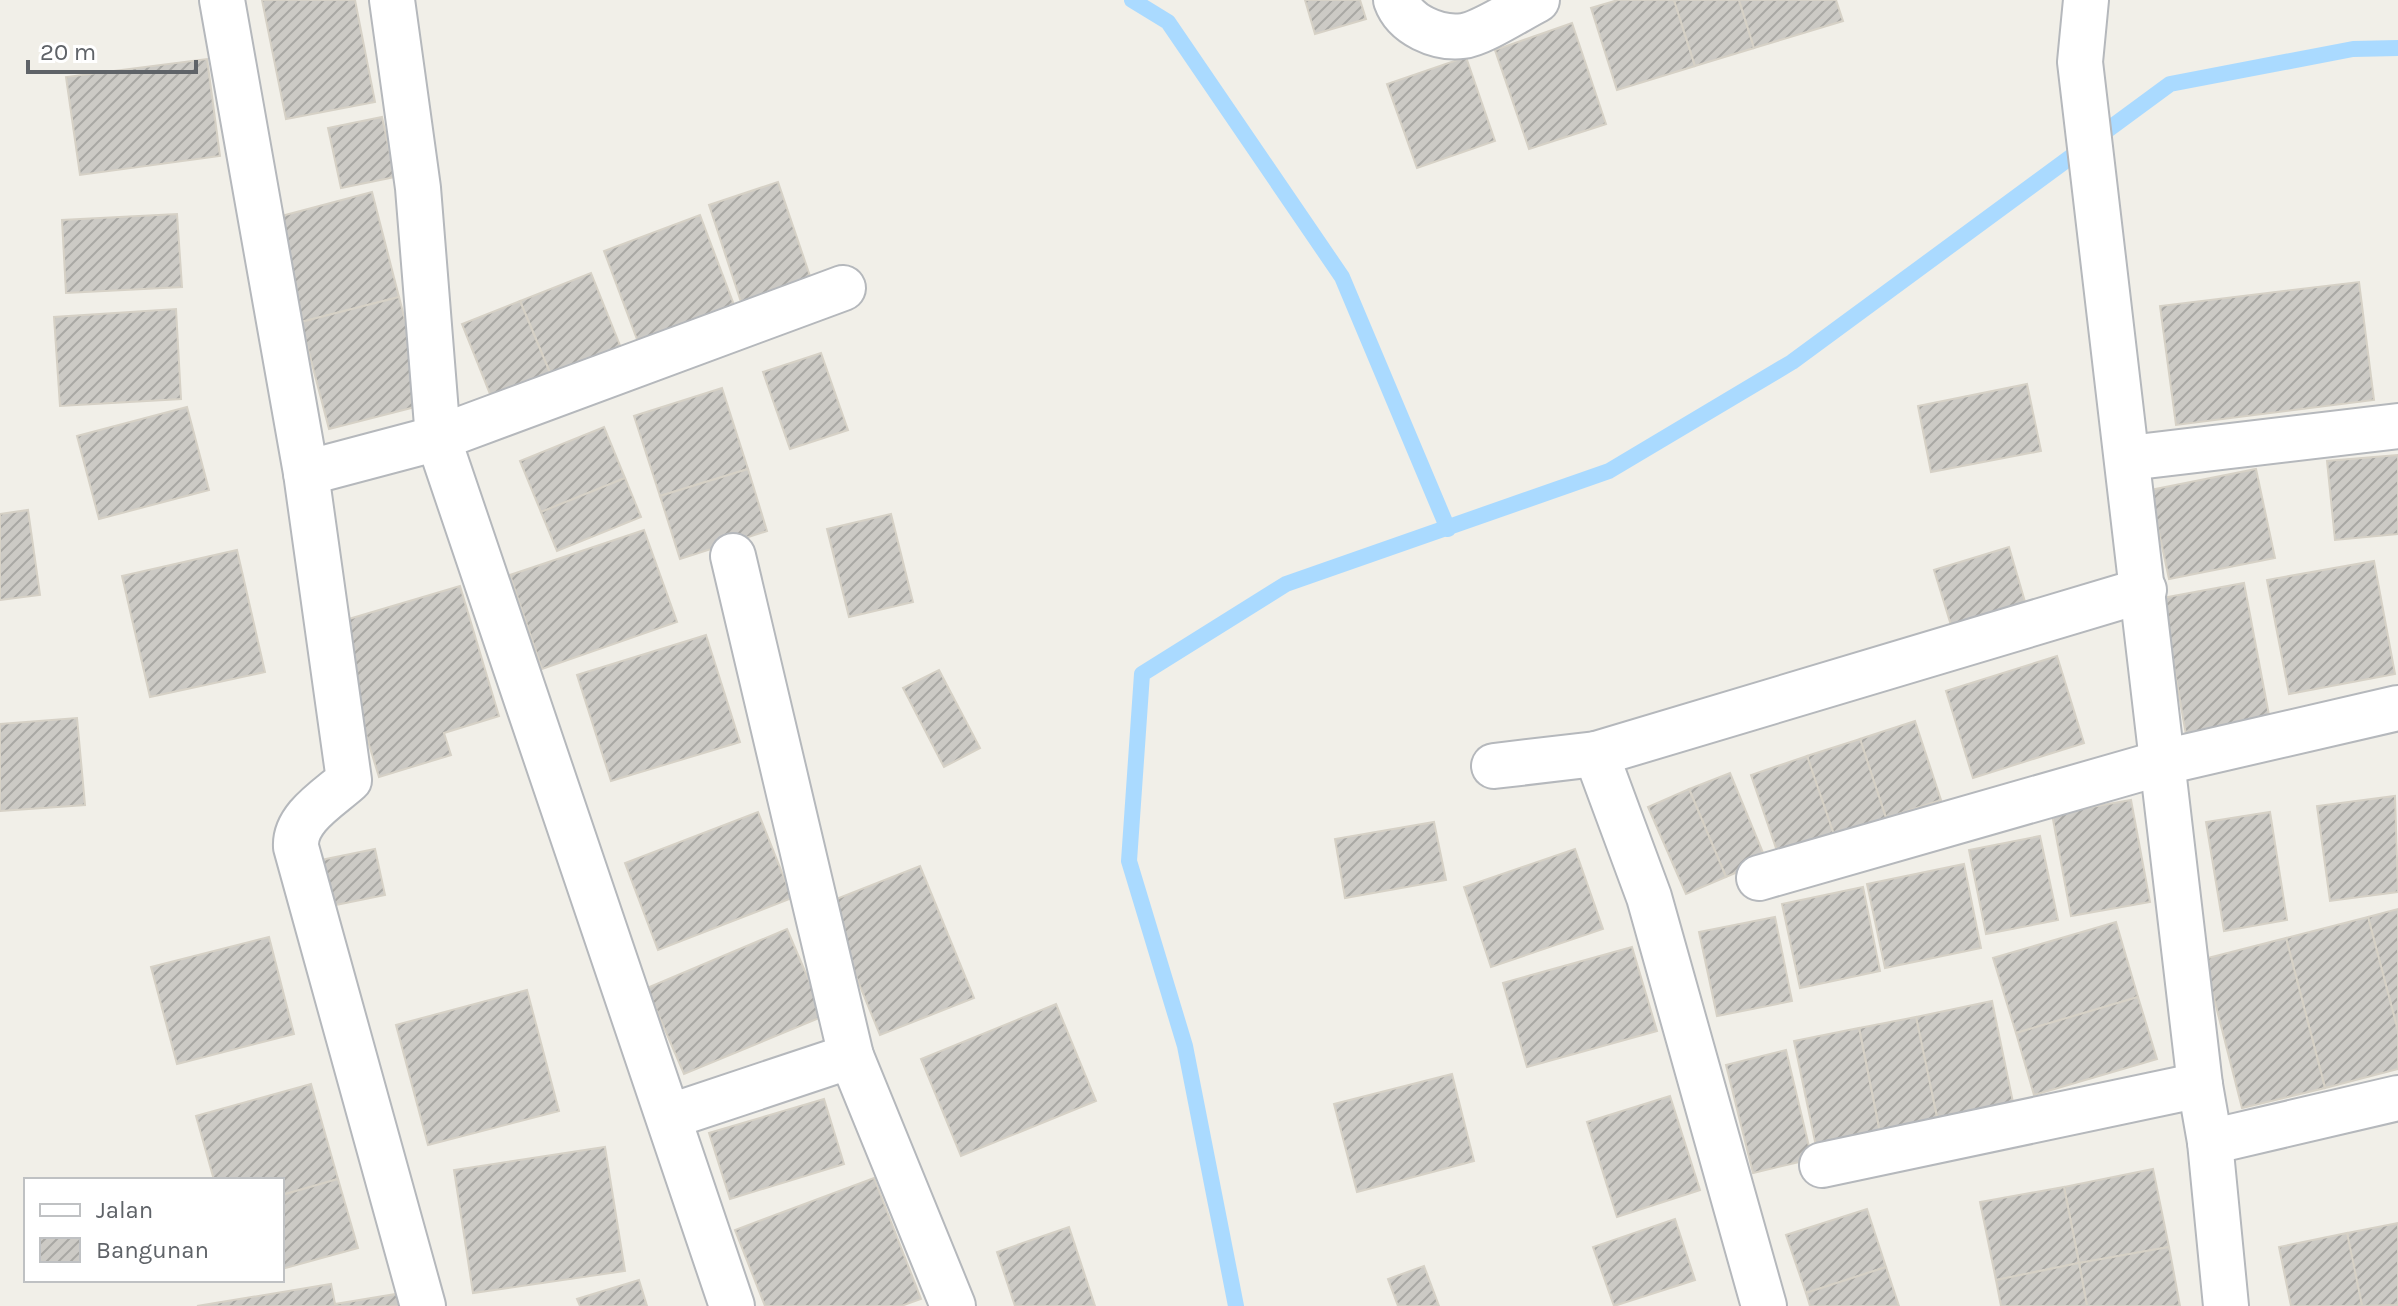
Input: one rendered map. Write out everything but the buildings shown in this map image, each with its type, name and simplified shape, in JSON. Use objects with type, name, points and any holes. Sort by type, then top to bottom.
[{"type":"street","points":[[222,0],[306,473],[349,780],[301,823],[295,833],[296,847],[423,1306]]},
{"type":"street","points":[[392,0],[418,188],[438,438],[671,1116],[732,1306]]},
{"type":"street","points":[[1396,0],[1400,10],[1426,32],[1464,36],[1537,0]]},
{"type":"street","points":[[2086,0],[2080,62],[2129,458],[2200,1085],[2210,1142],[2226,1306]]},
{"type":"street","points":[[306,473],[438,438],[843,288]]},
{"type":"street","points":[[2129,458],[2398,426]]},
{"type":"street","points":[[733,556],[851,1056],[953,1306]]},
{"type":"street","points":[[1494,766],[1596,754],[2144,590]]},
{"type":"street","points":[[1759,878],[2164,762],[2398,708]]},
{"type":"street","points":[[1596,754],[1649,897],[1764,1306]]},
{"type":"street","points":[[671,1116],[851,1056]]},
{"type":"street","points":[[1822,1165],[2200,1085]]},
{"type":"street","points":[[2210,1142],[2398,1098]]},
{"type":"waterway","points":[[1132,0],[1168,22],[1342,277],[1448,529]]},
{"type":"waterway","points":[[1236,1306],[1185,1046],[1129,861],[1142,674],[1286,584],[1609,471],[1792,362],[2170,84],[2353,49],[2398,48]]}]
